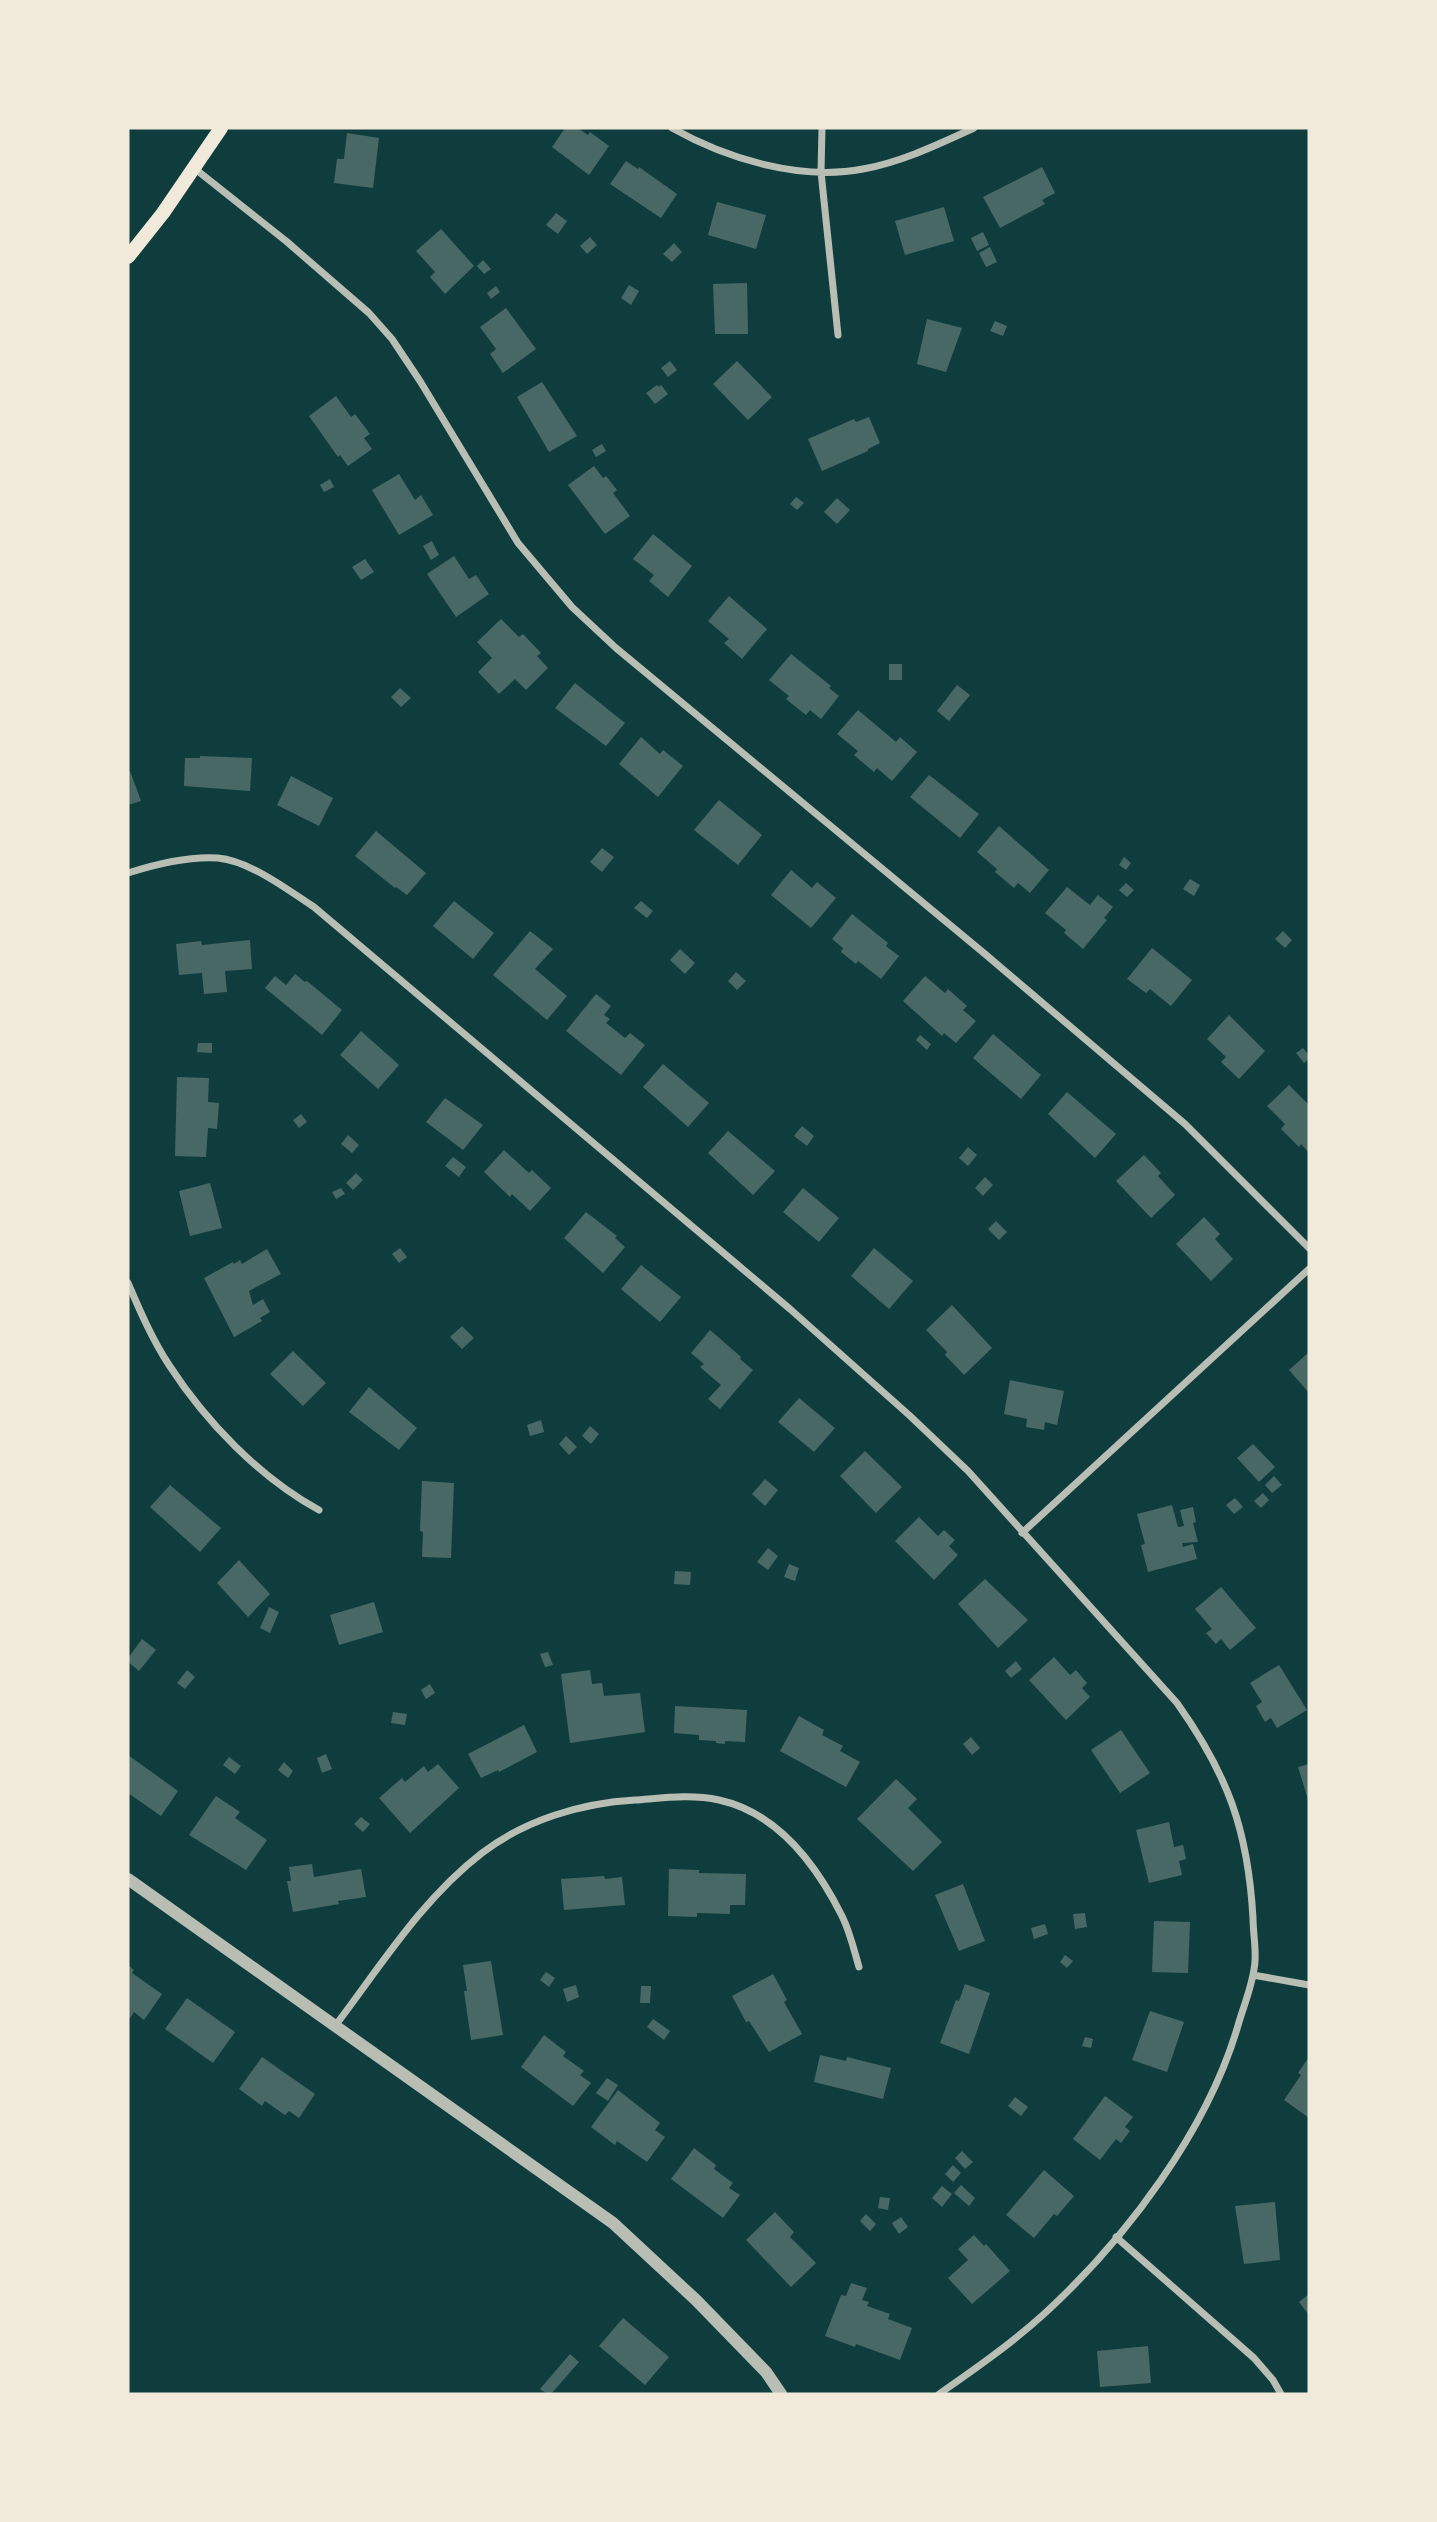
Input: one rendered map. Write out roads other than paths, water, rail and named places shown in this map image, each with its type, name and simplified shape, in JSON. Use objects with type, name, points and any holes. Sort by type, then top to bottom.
[{"type":"main road","points":[[128,257],[163,213],[221,128]]},
{"type":"street","points":[[672,128],[696,142],[757,162],[785,169],[839,173],[866,169],[933,147],[974,128]]},
{"type":"street","points":[[822,128],[821,172],[838,335]]},
{"type":"street","points":[[194,168],[369,313],[420,381],[518,543],[572,607],[616,648],[1185,1124],[1309,1248]]},
{"type":"street","points":[[128,873],[159,863],[219,858],[271,879],[314,907],[790,1309],[968,1471],[1177,1703],[1219,1771],[1235,1808],[1245,1851],[1255,1960],[1232,2046],[1211,2098],[1189,2137],[1116,2237],[1044,2314],[939,2394]]},
{"type":"street","points":[[1022,1533],[1309,1269]]},
{"type":"street","points":[[128,1283],[169,1365],[211,1419],[271,1479],[296,1498],[319,1510]]},
{"type":"street","points":[[334,2027],[413,1923],[448,1882],[482,1853],[517,1831],[545,1818],[621,1801],[687,1796],[708,1798],[740,1806],[762,1819],[800,1851],[817,1871],[843,1918],[859,1966]]},
{"type":"street","points":[[128,1880],[613,2223],[696,2300],[766,2372],[781,2394]]},
{"type":"street","points":[[1253,1975],[1309,1985]]},
{"type":"street","points":[[1116,2237],[1254,2358],[1281,2394]]}]
